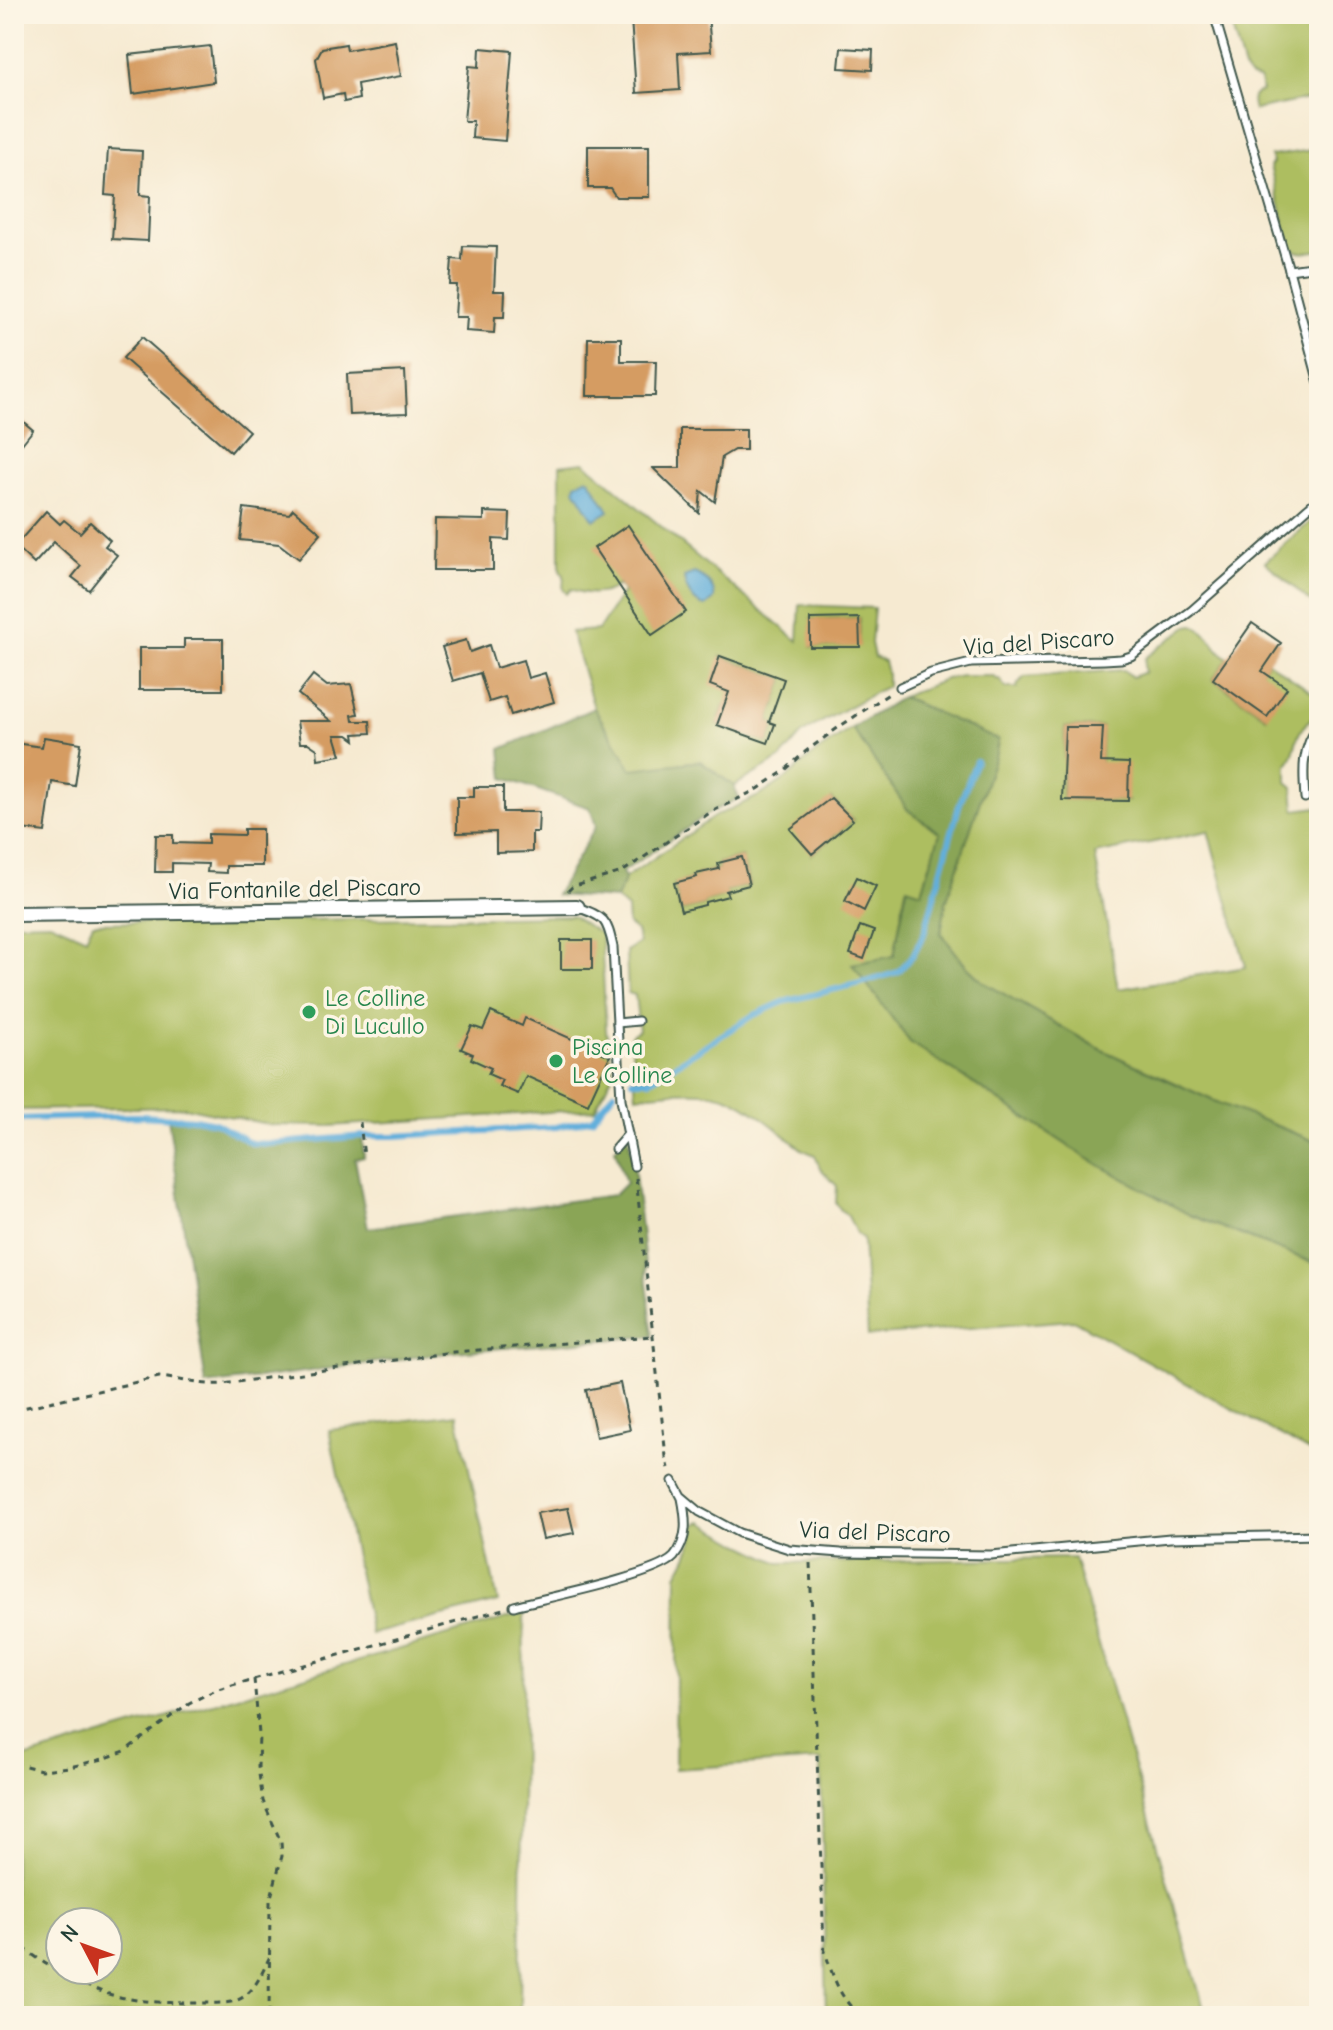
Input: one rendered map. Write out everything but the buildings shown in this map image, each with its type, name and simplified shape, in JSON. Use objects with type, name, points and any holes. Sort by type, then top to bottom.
[{"type":"street","name":"Via Fontanile del Piscaro","points":[[14,914],[577,907]]},
{"type":"lane","points":[[1214,14],[1319,383]]},
{"type":"lane","points":[[1289,270],[1319,266]]},
{"type":"lane","name":"Via del Piscaro","points":[[900,687],[931,673],[971,663],[1104,660],[1131,656],[1193,609],[1319,498]]},
{"type":"lane","points":[[1305,798],[1303,760],[1319,726]]},
{"type":"lane","points":[[577,907],[594,913],[608,924],[613,947],[621,1099],[634,1166]]},
{"type":"lane","points":[[617,1023],[638,1021]]},
{"type":"lane","points":[[615,1149],[628,1134]]},
{"type":"lane","name":"Via del Piscaro","points":[[673,1481],[681,1496],[700,1512],[739,1533],[789,1549],[809,1551],[991,1555],[1170,1538],[1319,1535]]},
{"type":"lane","points":[[514,1606],[640,1574],[668,1561],[676,1555],[685,1533],[687,1519],[681,1496]]},
{"type":"path","points":[[559,907],[572,887],[622,872],[711,812],[758,789],[839,727],[900,687]]},
{"type":"path","points":[[360,1122],[364,1157]]},
{"type":"path","points":[[634,1166],[666,1457],[673,1481]]},
{"type":"path","points":[[14,1410],[159,1377],[206,1385],[223,1384],[453,1352],[653,1336]]},
{"type":"path","points":[[809,1551],[824,1948],[838,1989],[861,2016]]},
{"type":"path","points":[[14,1763],[41,1770],[103,1759],[125,1751],[189,1703],[218,1689],[514,1606]]},
{"type":"path","points":[[254,1679],[259,1734],[258,1767],[263,1801],[281,1842],[282,1856],[270,1901],[269,2016]]},
{"type":"path","points":[[14,1940],[43,1962],[87,1986],[126,1999],[167,2003],[232,2003],[246,1996],[260,1977],[270,1955]]},
{"type":"green space","points":[[1228,14],[1319,14],[1319,97],[1254,110],[1253,98],[1262,91],[1260,80],[1250,77],[1244,69]]},
{"type":"green space","points":[[1319,149],[1319,250],[1300,252],[1290,246],[1270,166],[1273,163],[1271,156]]},
{"type":"green space","points":[[584,462],[798,641],[800,605],[874,608],[871,643],[874,657],[884,661],[887,686],[812,727],[780,759],[734,786],[700,761],[632,770],[594,708],[571,632],[598,630],[623,592],[618,585],[595,593],[571,589],[567,594],[563,589],[564,575],[560,571],[560,465]],"holes":[[[859,618],[859,646],[811,647],[811,619]],[[720,656],[784,679],[769,722],[775,725],[768,743],[717,725],[724,705],[758,691]]]},
{"type":"green space","points":[[1319,514],[1319,609],[1265,562]]},
{"type":"green space","points":[[1193,625],[1203,631],[1228,658],[1213,679],[1266,717],[1261,671],[1268,662],[1319,697],[1315,713],[1300,732],[1287,764],[1287,782],[1293,787],[1295,810],[1319,807],[1319,1143],[1214,1101],[1102,1050],[983,982],[966,966],[941,933],[946,902],[998,741],[902,697],[946,679],[962,676],[994,676],[1005,688],[1017,688],[1024,677],[1124,670],[1132,677],[1145,672],[1145,658]],"holes":[[[1065,727],[1102,727],[1101,762],[1128,801],[1062,799],[1062,772],[1070,772],[1064,757]],[[1208,831],[1246,967],[1118,989],[1095,854]]]},
{"type":"green space","points":[[902,697],[998,740],[946,902],[941,933],[966,966],[983,982],[1102,1050],[1214,1101],[1319,1143],[1319,1265],[1190,1215],[1087,1158],[910,1042],[852,964],[894,956],[907,887],[922,892],[940,833],[908,810],[852,728]]},
{"type":"green space","points":[[594,708],[632,769],[700,761],[734,786],[739,798],[711,812],[622,872],[625,878],[616,899],[556,895],[596,826],[590,808],[504,778],[501,749]]},
{"type":"green space","points":[[852,728],[908,810],[940,833],[922,892],[906,888],[894,957],[853,965],[910,1042],[1087,1158],[1190,1215],[1319,1265],[1319,1457],[1073,1320],[868,1336],[863,1239],[836,1203],[837,1186],[820,1168],[815,1155],[803,1150],[749,1108],[730,1098],[709,1092],[684,1091],[636,1096],[631,1035],[639,1030],[635,995],[628,993],[626,951],[639,943],[636,931],[628,925],[627,909],[616,899],[625,878],[715,816],[761,795]],"holes":[[[832,799],[853,820],[812,854]],[[742,857],[749,885],[726,891],[727,896],[705,902],[705,905],[681,911],[674,884],[719,869],[718,863]]]},
{"type":"green space","name":"Le Colline Di Lucullo","points":[[572,916],[601,934],[606,1030],[613,1074],[595,1109],[329,1126],[272,1125],[184,1107],[14,1110],[14,923],[50,922],[86,938],[93,923]]},
{"type":"green space","points":[[168,1117],[215,1123],[251,1143],[362,1136],[364,1157],[355,1159],[368,1228],[614,1195],[626,1183],[615,1149],[628,1134],[653,1336],[453,1352],[206,1385]]},
{"type":"green space","points":[[457,1414],[498,1602],[371,1634],[329,1430]]},
{"type":"green space","points":[[702,1522],[779,1563],[1074,1558],[1206,2016],[826,2016],[821,1760],[675,1769],[677,1575],[689,1551],[695,1524]]},
{"type":"green space","points":[[524,1613],[520,2016],[309,2016],[178,2009],[178,2016],[14,2016],[14,1761]]},
{"type":"water","points":[[586,478],[609,511],[594,520],[575,489],[576,484]]},
{"type":"water","points":[[694,573],[706,580],[713,590],[714,599],[706,606],[694,600],[686,586],[684,577]]},
{"type":"waterway","points":[[632,1080],[651,1080],[752,1016],[783,1002],[898,972],[913,955],[924,934],[959,806],[976,761]]},
{"type":"waterway","points":[[14,1119],[139,1116],[194,1119],[215,1123],[251,1143],[269,1144],[556,1127],[592,1119],[614,1092]]},
{"type":"place","name":"Le Colline Di Lucullo","points":[[309,1012]]},
{"type":"place","name":"Piscina Le Colline","points":[[556,1061]]}]
